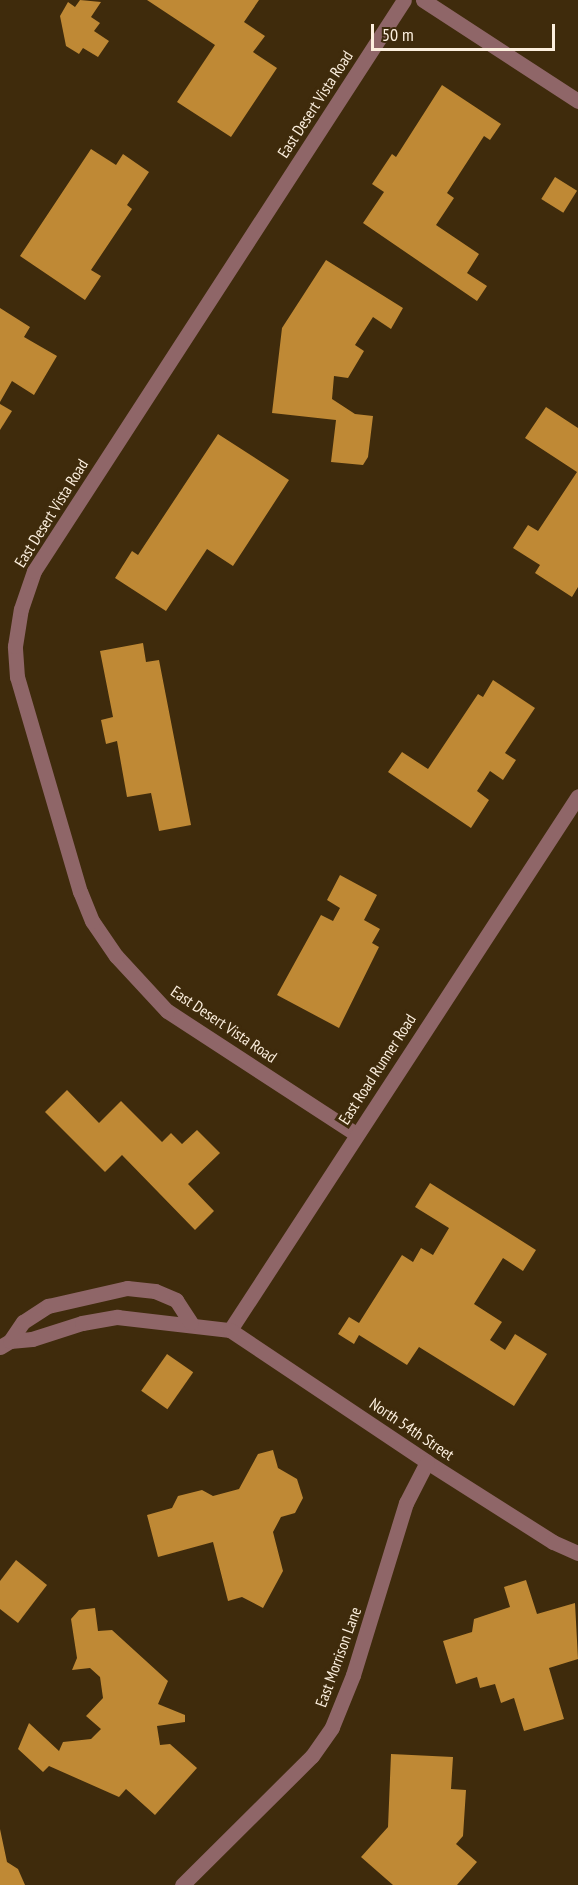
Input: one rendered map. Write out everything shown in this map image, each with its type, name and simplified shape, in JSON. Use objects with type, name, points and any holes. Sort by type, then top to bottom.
[{"type":"street","name":"East Desert Vista Road","points":[[356,1134],[167,1011],[116,956],[92,921],[80,892],[17,677],[15,646],[21,609],[34,571],[404,0]]},
{"type":"street","points":[[423,0],[578,101]]},
{"type":"street","name":"East Road Runner Road","points":[[230,1330],[578,796]]},
{"type":"street","points":[[5,1344],[23,1322],[48,1306],[127,1288],[155,1291],[176,1300],[191,1323]]},
{"type":"street","points":[[5,1344],[32,1339],[82,1323],[117,1317],[191,1323],[230,1330]]},
{"type":"street","name":"North 54th Street","points":[[230,1330],[428,1462],[554,1542],[578,1552]]},
{"type":"street","name":"East Morrison Lane","points":[[182,1885],[312,1756],[332,1727],[353,1675],[406,1503],[428,1462]]},
{"type":"building","points":[[80,0],[101,2],[91,17],[100,23],[94,31],[109,41],[98,57],[83,48],[79,54],[66,46],[60,16],[68,2],[75,7]]},
{"type":"building","points":[[147,0],[259,0],[244,22],[265,36],[253,52],[277,68],[231,137],[177,102],[215,45]]},
{"type":"building","points":[[442,85],[501,124],[490,140],[484,136],[447,193],[454,198],[436,225],[479,254],[467,273],[487,286],[477,301],[363,223],[384,192],[372,184],[392,154],[396,157]]},
{"type":"building","points":[[91,149],[116,165],[123,154],[149,172],[127,205],[132,209],[91,270],[101,276],[85,300],[20,256]]},
{"type":"building","points":[[555,177],[577,191],[563,213],[541,199]]},
{"type":"building","points":[[326,260],[403,308],[391,329],[373,317],[355,345],[364,351],[348,378],[334,376],[332,399],[355,414],[373,416],[368,457],[363,465],[331,462],[336,420],[272,413],[282,328]]},
{"type":"building","points":[[0,308],[30,327],[24,337],[57,356],[34,395],[12,381],[0,402]]},
{"type":"building","points":[[0,404],[12,411],[0,430]]},
{"type":"building","points":[[546,407],[578,428],[578,587],[572,597],[535,573],[540,565],[513,548],[528,525],[538,531],[577,472],[525,438]]},
{"type":"building","points":[[218,434],[289,480],[233,566],[207,549],[166,611],[115,578],[132,551],[138,555]]},
{"type":"building","points":[[143,643],[146,662],[159,660],[191,825],[159,831],[151,793],[127,797],[117,741],[106,744],[101,720],[113,717],[100,651]]},
{"type":"building","points":[[493,680],[535,708],[505,753],[516,760],[503,780],[490,771],[477,791],[489,800],[471,828],[388,772],[402,752],[428,769],[478,694],[483,697]]},
{"type":"building","points":[[340,875],[377,895],[364,920],[380,929],[372,943],[379,947],[339,1028],[277,995],[321,915],[333,921],[340,908],[327,900]]},
{"type":"building","points":[[67,1090],[99,1123],[121,1101],[162,1142],[171,1133],[182,1144],[197,1130],[220,1153],[188,1184],[214,1211],[195,1230],[122,1155],[105,1172],[45,1112]]},
{"type":"building","points":[[430,1183],[536,1250],[523,1271],[503,1258],[474,1304],[502,1322],[490,1340],[505,1350],[515,1334],[547,1354],[514,1406],[419,1347],[407,1365],[359,1335],[354,1344],[338,1334],[349,1317],[359,1323],[402,1255],[413,1262],[421,1248],[433,1255],[449,1228],[415,1207]]},
{"type":"building","points":[[167,1354],[193,1372],[167,1409],[141,1391]]},
{"type":"building","points":[[273,1450],[278,1468],[297,1479],[303,1498],[295,1513],[281,1517],[273,1532],[283,1571],[263,1608],[242,1597],[228,1601],[213,1542],[158,1557],[147,1515],[172,1508],[178,1496],[202,1490],[213,1496],[239,1489],[258,1454]]},
{"type":"building","points":[[16,1560],[47,1585],[18,1623],[0,1609],[0,1581]]},
{"type":"building","points":[[526,1580],[537,1614],[575,1603],[578,1659],[549,1668],[564,1719],[524,1731],[514,1698],[501,1703],[495,1684],[480,1688],[477,1677],[456,1684],[443,1641],[472,1632],[474,1619],[510,1607],[504,1587]]},
{"type":"building","points":[[95,1608],[98,1631],[112,1630],[168,1681],[158,1704],[185,1715],[185,1722],[157,1726],[160,1745],[170,1744],[197,1768],[155,1815],[126,1789],[119,1797],[49,1766],[43,1772],[18,1749],[29,1723],[59,1751],[63,1742],[91,1739],[101,1729],[86,1716],[103,1698],[100,1677],[90,1668],[72,1670],[77,1658],[71,1619],[79,1610]]},
{"type":"building","points":[[391,1754],[453,1757],[451,1789],[466,1790],[463,1836],[456,1844],[477,1862],[457,1885],[393,1885],[361,1857],[388,1827]]},
{"type":"building","points":[[0,1829],[7,1862],[18,1869],[25,1885],[0,1885]]}]
